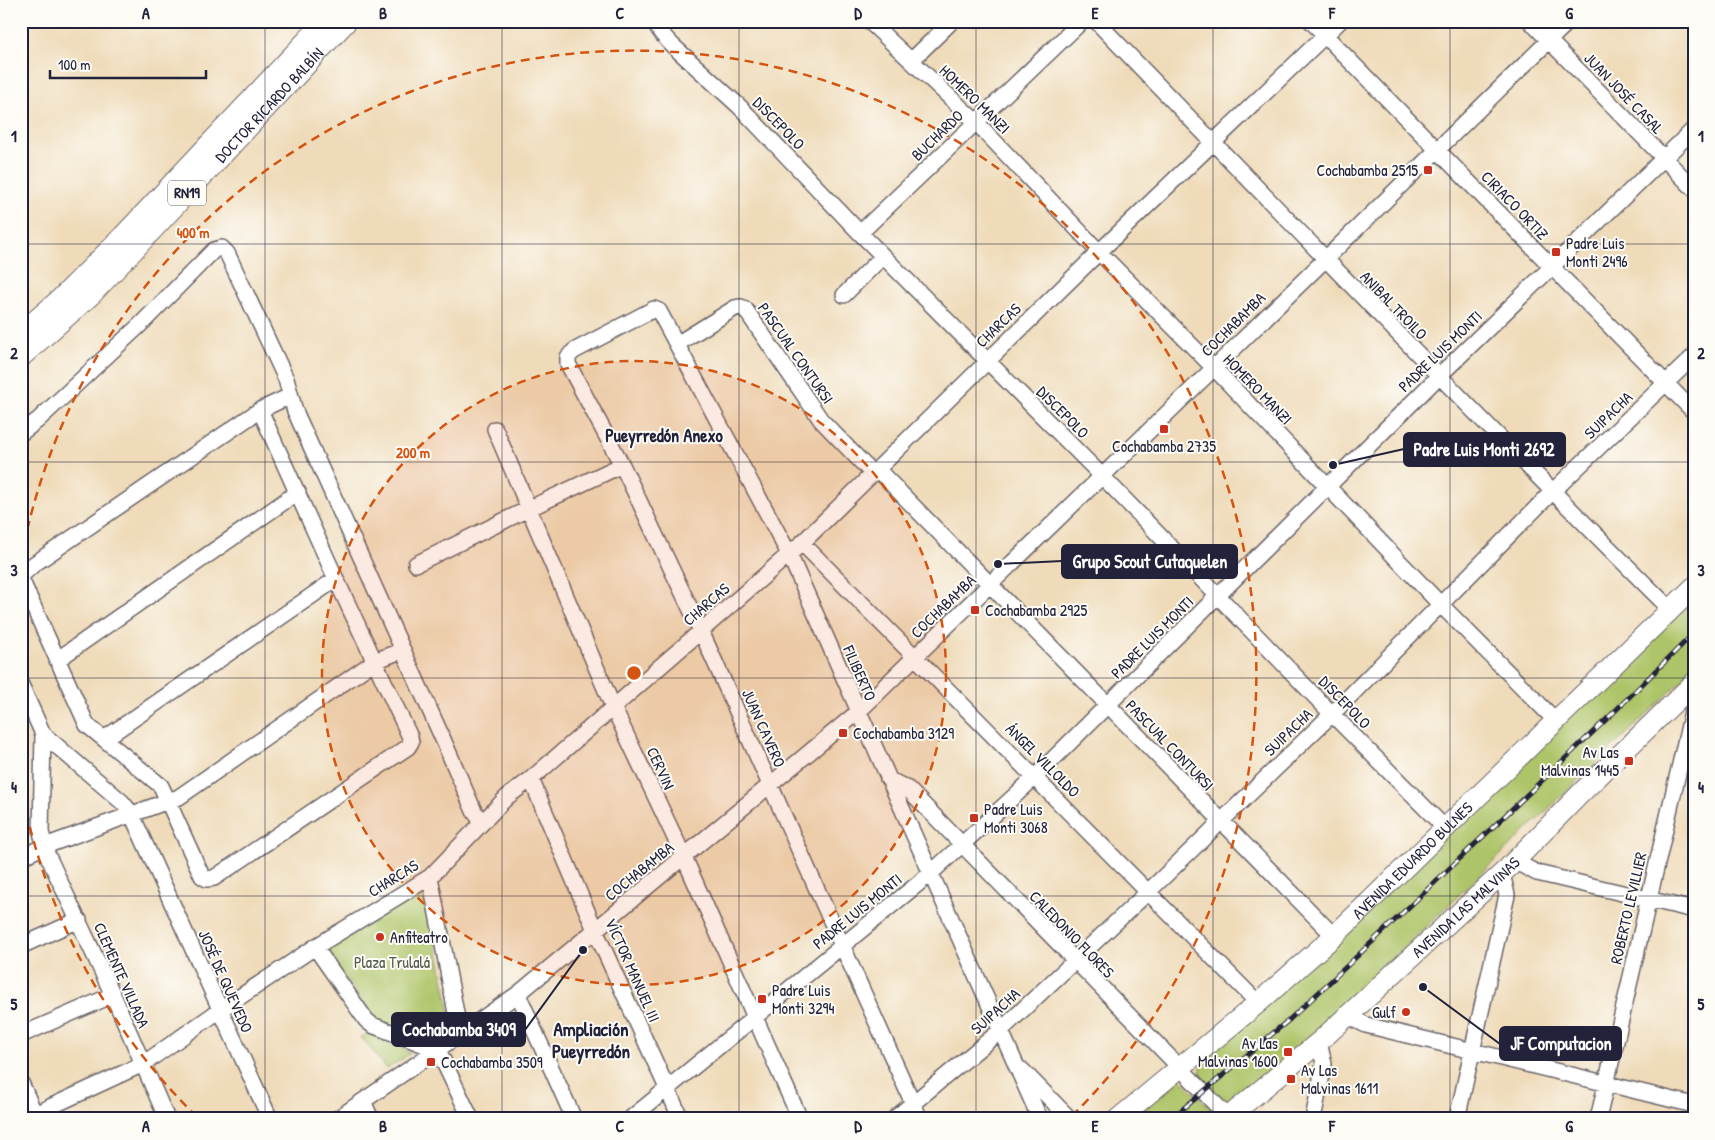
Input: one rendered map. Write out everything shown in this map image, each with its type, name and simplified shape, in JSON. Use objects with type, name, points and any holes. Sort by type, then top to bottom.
[{"type":"main road","name":"DOCTOR RICARDO BALBÍN","points":[[21,333],[60,299],[121,238],[325,21]]},
{"type":"main road","name":"DOCTOR RICARDO BALBÍN","points":[[21,357],[91,295],[347,21]]},
{"type":"main road","name":"AVENIDA EDUARDO BULNES","points":[[1118,1119],[1258,1003],[1334,936],[1694,586]]},
{"type":"main road","name":"AVENIDA LAS MALVINAS","points":[[1227,1118],[1320,1042],[1499,876],[1694,683]]},
{"type":"street","name":"DISCEPOLO","points":[[653,21],[671,44],[740,107],[860,233],[988,360],[1446,829]]},
{"type":"street","name":"HOMERO MANZI","points":[[869,21],[976,122],[1099,252],[1556,721]]},
{"type":"street","points":[[911,62],[952,21]]},
{"type":"street","name":"BUCHARDO","points":[[860,233],[1082,21]]},
{"type":"street","name":"ANIBAL TROILO","points":[[1096,21],[1324,259],[1552,492],[1670,609]]},
{"type":"street","name":"CIRIACO ORTIZ","points":[[1311,21],[1694,412]]},
{"type":"street","name":"CHARCAS","points":[[32,1117],[143,1064],[315,947],[430,877],[507,798],[802,543],[1099,252],[1340,21]]},
{"type":"street","name":"JUAN JOSÉ CASAL","points":[[1530,21],[1694,189]]},
{"type":"street","name":"COCHABAMBA","points":[[337,1119],[518,994],[858,712],[1214,368],[1568,21]]},
{"type":"street","name":"PADRE LUIS MONTI","points":[[630,1119],[930,874],[961,846],[1035,777],[1439,376],[1694,129]]},
{"type":"street","points":[[21,433],[38,420],[141,324],[214,250],[222,248],[232,262],[286,380],[295,411],[474,811],[482,822]]},
{"type":"street","points":[[844,294],[883,256]]},
{"type":"street","name":"PASCUAL CONTURSI","points":[[677,344],[735,308],[741,307],[745,310],[821,420],[989,585],[1334,936]]},
{"type":"street","name":"FILIBERTO","points":[[568,357],[574,351],[654,309],[659,311],[789,554],[1040,1119]]},
{"type":"street","name":"SUIPACHA","points":[[894,1119],[1000,1031],[1075,962],[1332,714],[1552,492],[1694,356]]},
{"type":"street","name":"JUAN CAVERO","points":[[568,357],[568,364],[622,465],[701,631],[920,1119]]},
{"type":"street","points":[[260,410],[336,579],[410,736],[411,742],[408,747],[214,878],[207,879],[202,876],[161,786],[87,725],[21,578],[34,564],[260,410],[290,396]]},
{"type":"street","name":"CERVIN","points":[[495,430],[614,707],[684,857],[800,1119]]},
{"type":"street","points":[[416,564],[622,465]]},
{"type":"street","points":[[57,660],[298,492]]},
{"type":"street","name":"ÁNGEL VILLOLDO","points":[[802,543],[1258,1003]]},
{"type":"street","points":[[104,739],[336,579]]},
{"type":"street","points":[[21,857],[44,846],[179,797],[375,662],[403,650]]},
{"type":"street","points":[[21,686],[43,734],[42,832],[44,846]]},
{"type":"street","name":"ROBERTO LEVILLIER","points":[[1598,1119],[1648,899],[1692,721],[1694,704]]},
{"type":"street","points":[[1665,711],[1692,721]]},
{"type":"street","name":"JOSÉ DE QUEVEDO","points":[[43,734],[122,802],[131,813],[270,1119]]},
{"type":"street","name":"VÍCTOR MANUEL III","points":[[530,779],[595,930],[681,1119]]},
{"type":"street","name":"CALEDONIO FLORES","points":[[888,779],[908,789],[961,846],[1227,1118]]},
{"type":"street","name":"CLEMENTE VILLADA","points":[[44,846],[168,1119]]},
{"type":"street","points":[[1514,861],[1537,873],[1694,910]]},
{"type":"street","points":[[1457,1119],[1507,895],[1504,882],[1499,876]]},
{"type":"street","points":[[430,877],[460,1034]]},
{"type":"street","points":[[21,946],[79,920]]},
{"type":"street","points":[[315,947],[366,1020],[372,1025],[438,1050],[470,1119]]},
{"type":"street","points":[[518,994],[574,1119]]},
{"type":"street","points":[[21,1035],[113,995]]},
{"type":"street","points":[[1348,1016],[1366,1025],[1694,1105]]},
{"type":"street","points":[[1313,1119],[1324,1064],[1320,1042]]},
{"type":"street","name":"FILIBERTO","points":[[1014,1062],[1070,1119]]},
{"type":"street","points":[[21,1083],[32,1117]]},
{"type":"street","points":[[363,1101],[371,1119]]},
{"type":"green space","points":[[1694,600],[1694,669],[1331,1018],[1234,1104],[1226,1106],[1200,1076],[1202,1060]]},
{"type":"green space","name":"Plaza Trulalá","points":[[417,890],[427,897],[453,1028],[436,1041],[382,1025],[374,1017],[328,954],[329,944]]},
{"type":"green space","points":[[368,1033],[411,1053],[387,1069],[361,1037]]},
{"type":"green space","points":[[1180,1078],[1213,1111],[1212,1119],[1126,1119]]},
{"type":"railway","points":[[1171,1119],[1290,1019],[1332,980],[1612,714],[1694,633]]},
{"type":"place","name":"Cochabamba 2515","points":[[1428,170]]},
{"type":"place","name":"Padre Luis Monti 2496","points":[[1556,252]]},
{"type":"place","name":"Cochabamba 2735","points":[[1164,429]]},
{"type":"place","name":"Padre Luis Monti 2692","points":[[1333,465]]},
{"type":"place","name":"Grupo Scout Cutaquelen","points":[[998,564]]},
{"type":"place","name":"Cochabamba 2925","points":[[975,610]]},
{"type":"place","name":"Cochabamba 3129","points":[[843,733]]},
{"type":"place","name":"Av Las Malvinas 1445","points":[[1629,761]]},
{"type":"place","name":"Padre Luis Monti 3068","points":[[974,818]]},
{"type":"place","name":"Anfiteatro","points":[[380,937]]},
{"type":"place","name":"Cochabamba 3409","points":[[583,950]]},
{"type":"place","name":"JF Computacion","points":[[1423,987]]},
{"type":"place","name":"Padre Luis Monti 3294","points":[[762,999]]},
{"type":"place","name":"Gulf","points":[[1406,1012]]},
{"type":"place","name":"Av Las Malvinas 1600","points":[[1288,1052]]},
{"type":"place","name":"Cochabamba 3509","points":[[431,1062]]},
{"type":"place","name":"Av Las Malvinas 1611","points":[[1291,1079]]},
{"type":"district","name":"Pueyrredón Anexo","points":[[664,436]]},
{"type":"district","name":"Ampliación Pueyrredón","points":[[591,1040]]}]
